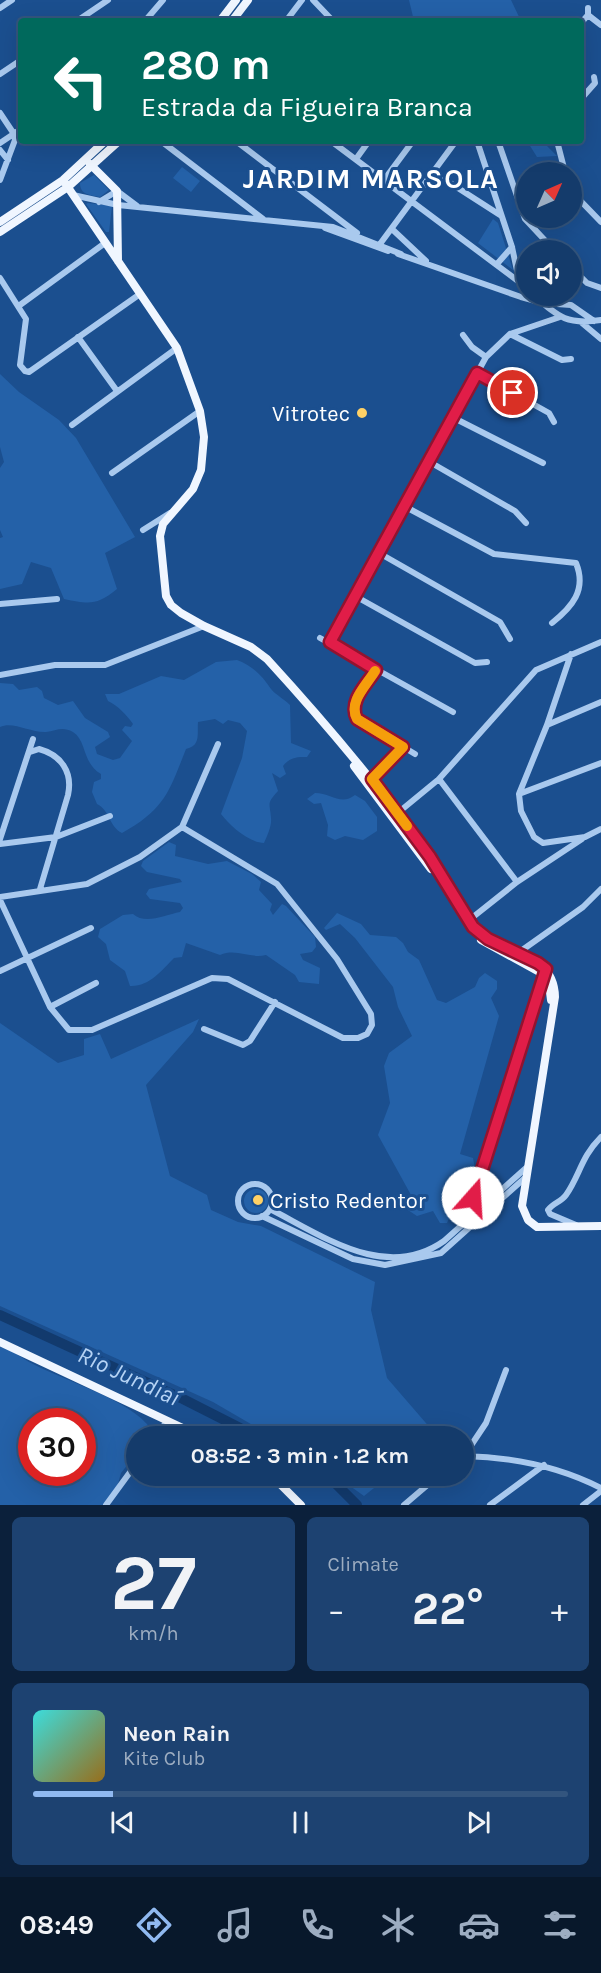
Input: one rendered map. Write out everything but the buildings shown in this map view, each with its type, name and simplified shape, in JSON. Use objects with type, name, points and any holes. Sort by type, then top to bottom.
[{"type":"main road","points":[[222,18],[236,0]]},
{"type":"main road","points":[[234,18],[248,0]]},
{"type":"main road","points":[[88,163],[103,144]]},
{"type":"main road","points":[[0,232],[115,144]]},
{"type":"main road","points":[[88,163],[117,191],[118,262]]},
{"type":"main road","points":[[65,183],[177,348],[200,411],[204,437],[201,470],[193,489],[170,513],[163,524],[160,536],[166,596],[176,609],[204,626],[251,647],[267,659],[334,736],[430,857],[468,921],[488,939],[518,953],[545,972],[555,984],[521,1198],[528,1220],[537,1227],[601,1226]]},
{"type":"main road","points":[[0,222],[65,183]]},
{"type":"main road","points":[[105,243],[117,229]]},
{"type":"main road","points":[[396,815],[475,936],[545,972]]},
{"type":"main road","points":[[0,1342],[178,1426]]},
{"type":"main road","points":[[282,1486],[301,1505]]},
{"type":"main road","points":[[285,1489],[293,1505]]},
{"type":"street","points":[[0,8],[12,0]]},
{"type":"street","points":[[81,18],[108,0]]},
{"type":"street","points":[[148,18],[163,0]]},
{"type":"street","points":[[288,18],[302,0]]},
{"type":"street","points":[[313,0],[329,18]]},
{"type":"street","points":[[584,18],[588,12],[601,24]]},
{"type":"street","points":[[0,74],[18,62]]},
{"type":"street","points":[[584,96],[597,82]]},
{"type":"street","points":[[0,113],[14,134],[14,145],[0,180]]},
{"type":"street","points":[[0,143],[18,131]]},
{"type":"street","points":[[165,144],[264,219]]},
{"type":"street","points":[[240,144],[342,220],[363,240],[382,244],[400,254]]},
{"type":"street","points":[[335,144],[516,278]]},
{"type":"street","points":[[356,159],[367,144]]},
{"type":"street","points":[[384,180],[411,144]]},
{"type":"street","points":[[382,244],[454,144]]},
{"type":"street","points":[[478,144],[494,199],[512,247],[516,266]]},
{"type":"street","points":[[499,144],[525,219],[545,240]]},
{"type":"street","points":[[558,144],[563,162]]},
{"type":"street","points":[[0,150],[8,160]]},
{"type":"street","points":[[433,172],[501,216]]},
{"type":"street","points":[[99,202],[117,191],[138,206]]},
{"type":"street","points":[[73,195],[118,205],[332,227],[400,254],[516,294]]},
{"type":"street","points":[[481,205],[494,199]]},
{"type":"street","points":[[582,202],[601,222]]},
{"type":"street","points":[[327,209],[332,227]]},
{"type":"street","points":[[332,227],[342,220]]},
{"type":"street","points":[[393,230],[429,264]]},
{"type":"street","points":[[20,305],[105,243]]},
{"type":"street","points":[[498,264],[512,247]]},
{"type":"street","points":[[582,277],[601,288]]},
{"type":"street","points":[[0,278],[20,305],[26,319],[20,364],[25,371],[39,367],[141,294]]},
{"type":"street","points":[[547,306],[560,317],[582,323],[601,339]]},
{"type":"street","points":[[574,306],[597,320]]},
{"type":"street","points":[[330,642],[486,357],[494,346],[510,334],[560,317]]},
{"type":"street","points":[[582,323],[597,320]]},
{"type":"street","points":[[510,334],[561,360],[572,359]]},
{"type":"street","points":[[463,335],[472,347],[486,357]]},
{"type":"street","points":[[78,338],[117,391]]},
{"type":"street","points":[[72,424],[177,348]]},
{"type":"street","points":[[477,373],[549,413],[554,422]]},
{"type":"street","points":[[112,473],[200,411]]},
{"type":"street","points":[[452,417],[543,463]]},
{"type":"street","points":[[428,460],[515,511],[526,523]]},
{"type":"street","points":[[404,506],[494,554],[576,563],[578,596],[573,606],[552,623]]},
{"type":"street","points":[[143,530],[170,513]]},
{"type":"street","points":[[379,553],[500,622],[510,639]]},
{"type":"street","points":[[355,596],[475,663],[487,662]]},
{"type":"street","points":[[0,604],[57,599]]},
{"type":"street","points":[[0,675],[55,665],[105,665],[204,626]]},
{"type":"street","points":[[320,638],[453,712]]},
{"type":"street","points":[[396,815],[439,779],[536,670],[601,642]]},
{"type":"street","points":[[572,654],[548,725],[519,794],[521,811],[538,841],[543,843],[585,837]]},
{"type":"street","points":[[376,670],[354,704],[357,719],[415,754]]},
{"type":"street","points":[[548,725],[601,702]]},
{"type":"street","points":[[551,713],[565,718]]},
{"type":"street","points":[[33,739],[0,842],[56,837],[110,816]]},
{"type":"street","points":[[182,827],[277,884],[337,958],[371,1014],[372,1025],[367,1034],[352,1040],[343,1038],[228,979],[212,978],[92,1030],[69,1030],[50,1007],[0,899],[40,889],[87,884],[140,857],[182,827],[218,744]]},
{"type":"street","points":[[370,782],[403,747]]},
{"type":"street","points":[[30,752],[44,750],[57,757],[66,767],[70,788],[40,889]]},
{"type":"street","points":[[519,794],[601,763]]},
{"type":"street","points":[[439,779],[517,882]]},
{"type":"street","points":[[468,921],[517,882],[601,829]]},
{"type":"street","points":[[518,953],[583,907],[601,889]]},
{"type":"street","points":[[0,971],[28,960],[91,928]]},
{"type":"street","points":[[468,1212],[545,972]]},
{"type":"street","points":[[50,1007],[96,983]]},
{"type":"street","points":[[204,1029],[243,1045],[250,1041],[274,1002]]},
{"type":"street","points":[[579,1227],[550,1215],[548,1210],[552,1204],[566,1195],[582,1160],[601,1137]]},
{"type":"street","points":[[270,1209],[371,1257],[410,1258],[436,1247],[526,1172]]},
{"type":"street","points":[[262,1216],[365,1263],[385,1265],[445,1250],[526,1172]]},
{"type":"street","points":[[252,1185],[262,1186],[271,1199],[270,1209],[262,1216],[252,1218],[243,1213],[238,1198],[243,1189],[252,1185]]},
{"type":"street","points":[[474,1441],[486,1423],[506,1370]]},
{"type":"street","points":[[164,1426],[167,1421]]},
{"type":"street","points":[[474,1456],[497,1456],[544,1466],[601,1490],[583,1505]]},
{"type":"street","points":[[490,1505],[544,1466]]},
{"type":"street","points":[[106,1505],[126,1478]]},
{"type":"street","points":[[404,1505],[426,1486]]},
{"type":"shaded area","points":[[409,0],[511,0],[520,18],[413,18]]},
{"type":"shaded area","points":[[529,144],[549,144],[547,146],[557,156],[537,157]]},
{"type":"shaded area","points":[[182,167],[200,181],[191,192],[173,178]]},
{"type":"shaded area","points":[[94,175],[109,190],[100,197],[86,194],[80,187],[80,183]]},
{"type":"shaded area","points":[[86,204],[112,206],[109,232],[106,232]]},
{"type":"shaded area","points":[[493,219],[498,223],[513,270],[478,243]]},
{"type":"shaded area","points":[[0,374],[19,392],[59,420],[76,438],[135,537],[105,553],[117,589],[98,601],[86,603],[64,599],[51,568],[31,562],[22,584],[0,589],[0,538],[3,537],[0,530],[0,468],[4,462],[0,447]]},
{"type":"shaded area","points":[[237,660],[257,672],[273,691],[290,705],[291,743],[311,751],[307,757],[288,761],[283,766],[286,774],[280,778],[272,773],[278,791],[270,801],[271,824],[264,843],[252,840],[240,833],[221,814],[242,758],[247,731],[240,723],[228,720],[223,724],[215,719],[198,722],[196,742],[186,749],[164,798],[148,816],[122,833],[114,827],[105,810],[97,804],[92,792],[94,782],[101,779],[101,774],[87,758],[81,741],[73,732],[62,729],[40,732],[11,725],[0,727],[0,683],[13,684],[19,690],[37,687],[42,691],[44,698],[58,705],[73,701],[85,718],[108,732],[110,737],[95,747],[97,754],[113,760],[120,758],[132,741],[122,730],[125,726],[131,727],[133,724],[122,711],[108,701],[105,694],[119,694],[161,676],[184,680],[216,662]]},
{"type":"shaded area","points":[[315,793],[340,799],[355,795],[365,801],[377,817],[377,831],[363,840],[345,836],[335,840],[327,836],[328,825],[321,803],[314,804],[307,799]]},
{"type":"shaded area","points":[[169,842],[176,845],[175,856],[208,864],[227,861],[252,874],[261,882],[259,890],[272,904],[270,910],[273,915],[282,904],[286,906],[315,937],[316,947],[312,952],[300,954],[303,960],[320,968],[319,984],[299,982],[295,975],[266,955],[226,953],[220,955],[186,943],[182,957],[174,958],[149,981],[130,986],[125,971],[110,960],[106,944],[98,937],[100,929],[123,915],[133,914],[149,919],[180,912],[183,908],[180,903],[150,899],[146,894],[149,889],[182,882],[180,879],[147,872],[141,866],[143,861]]},
{"type":"shaded area","points":[[337,913],[361,924],[370,935],[396,937],[403,943],[408,952],[419,960],[437,1000],[446,1003],[475,987],[479,978],[485,973],[497,981],[497,989],[491,998],[499,1016],[460,1154],[473,1158],[475,1169],[468,1174],[447,1223],[440,1223],[433,1211],[417,1216],[408,1210],[411,1195],[378,1135],[390,1103],[384,1066],[389,1053],[412,1036],[398,1007],[393,987],[355,938],[340,924],[326,930],[324,928]]},
{"type":"shaded area","points":[[199,1019],[193,1032],[146,1085],[170,1176],[207,1195],[211,1210],[238,1222],[261,1226],[375,1282],[371,1310],[387,1378],[428,1426],[254,1426],[213,1402],[0,1306],[0,1023],[58,1063],[84,1055],[84,1039],[100,1034],[111,1059]]},
{"type":"shaded area","points":[[256,1189],[265,1192],[268,1201],[265,1210],[256,1213],[247,1210],[244,1201],[247,1192]]},
{"type":"shaded area","points":[[0,1347],[113,1400],[129,1409],[148,1426],[126,1426],[126,1467],[121,1473],[116,1491],[107,1505],[0,1505]]},
{"type":"shaded area","points":[[350,1486],[376,1486],[364,1496]]},
{"type":"waterway","name":"Rio Jundiaí","points":[[0,1315],[236,1426]]},
{"type":"waterway","name":"Rio Jundiaí","points":[[338,1486],[357,1505]]},
{"type":"slow traffic","points":[[375,671],[354,704],[354,712],[357,719],[403,747],[372,779],[407,826]]},
{"type":"place","name":"Vitrotec","points":[[362,413]]},
{"type":"place","name":"Cristo Redentor","points":[[258,1200]]},
{"type":"district","name":"JARDIM MARSOLA","points":[[371,178]]},
{"type":"route","points":[[473,1198],[546,969],[488,939],[473,927],[430,857],[372,779],[403,747],[357,719],[354,704],[376,670],[330,642],[477,373],[513,393]]}]
